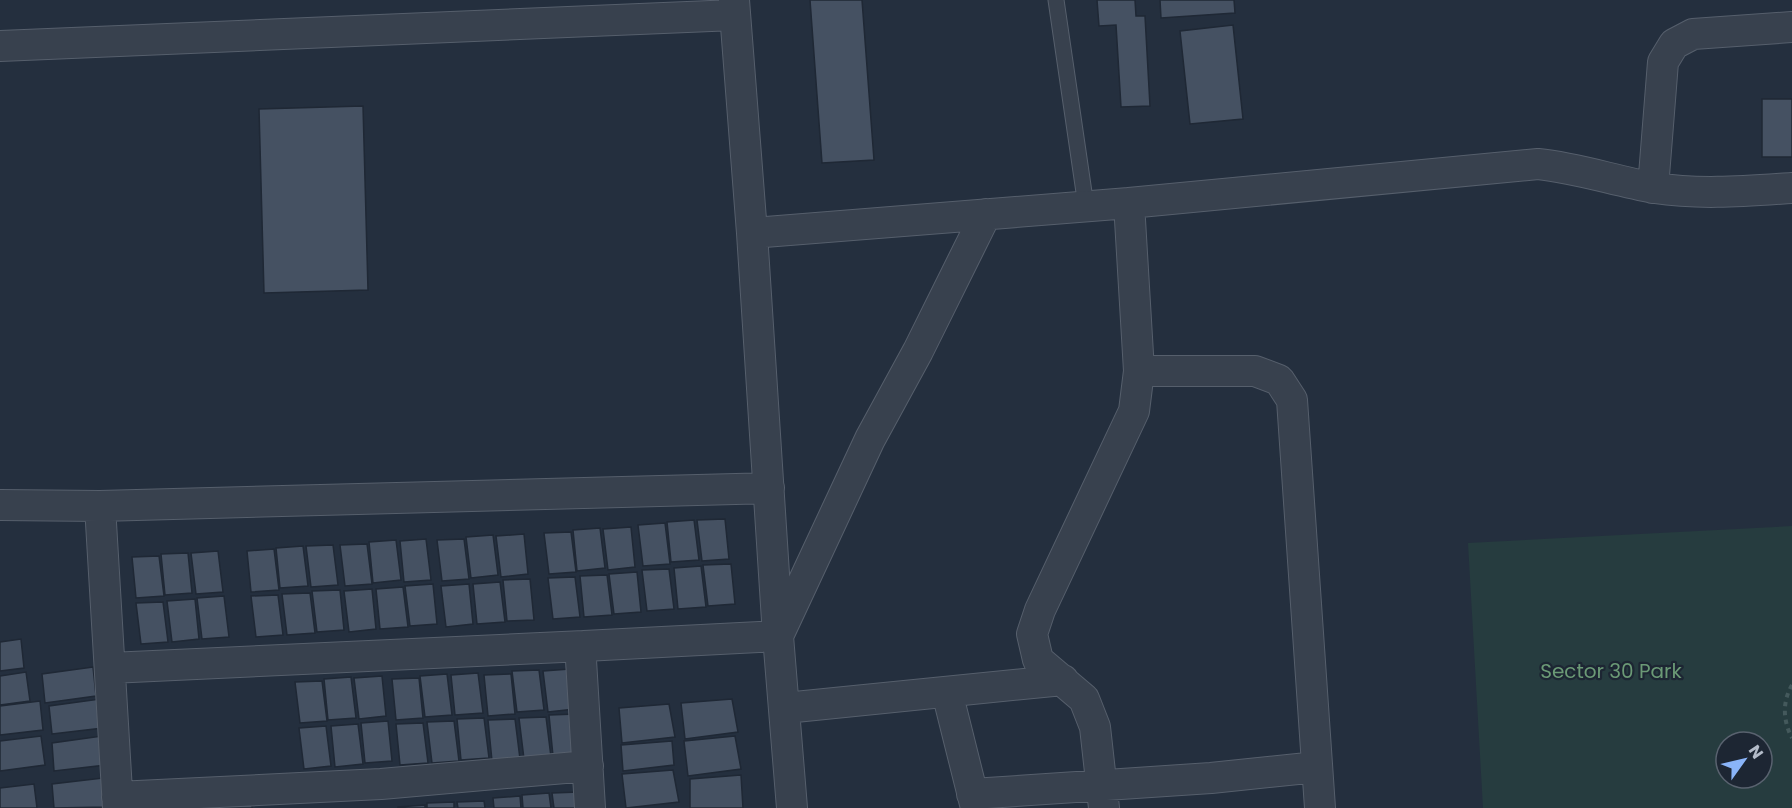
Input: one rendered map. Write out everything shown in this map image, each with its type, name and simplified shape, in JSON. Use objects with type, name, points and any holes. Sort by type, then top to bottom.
[{"type":"street","points":[[0,46],[735,8],[792,808]]},
{"type":"street","points":[[1653,188],[1663,62],[1674,44],[1693,34],[1792,27]]},
{"type":"street","points":[[752,233],[1129,203],[1538,164],[1564,166],[1653,188],[1682,191],[1792,189]]},
{"type":"street","points":[[1102,797],[1095,727],[1084,699],[1038,660],[1032,634],[1040,610],[1134,411],[1138,371],[1129,203]]},
{"type":"street","points":[[778,636],[870,439],[918,351],[986,214]]},
{"type":"street","points":[[1138,371],[1255,371],[1279,380],[1292,400],[1320,808]]},
{"type":"street","points":[[0,505],[100,506],[769,488]]},
{"type":"street","points":[[100,506],[117,802],[382,796],[588,766]]},
{"type":"street","points":[[110,668],[778,636]]},
{"type":"street","points":[[584,646],[581,660],[590,808]]},
{"type":"street","points":[[785,708],[1063,680]]},
{"type":"street","points":[[947,692],[974,801],[1102,797],[1211,778],[1317,767]]},
{"type":"lane","points":[[1056,0],[1086,206]]},
{"type":"path","points":[[1792,685],[1784,707],[1786,726],[1792,738]]},
{"type":"green space","name":"Sector 30 Park","points":[[1792,526],[1792,808],[1483,808],[1468,543]]},
{"type":"building","points":[[810,0],[862,0],[874,160],[822,163]]},
{"type":"building","points":[[1097,0],[1135,0],[1136,16],[1145,16],[1150,106],[1121,107],[1116,25],[1099,26]]},
{"type":"building","points":[[1160,0],[1234,0],[1235,13],[1161,18]]},
{"type":"building","points":[[1233,25],[1243,119],[1190,124],[1180,31]]},
{"type":"building","points":[[1762,99],[1792,99],[1792,157],[1762,157]]},
{"type":"building","points":[[363,106],[368,290],[264,293],[259,109]]},
{"type":"building","points":[[725,519],[729,559],[702,561],[697,520]]},
{"type":"building","points":[[694,520],[699,560],[671,562],[667,522]]},
{"type":"building","points":[[665,523],[670,564],[643,566],[638,525]]},
{"type":"building","points":[[631,527],[635,567],[608,570],[603,529]]},
{"type":"building","points":[[600,528],[605,568],[577,571],[573,530]]},
{"type":"building","points":[[571,532],[576,572],[549,574],[544,533]]},
{"type":"building","points":[[524,534],[528,574],[501,577],[496,536]]},
{"type":"building","points":[[493,535],[498,575],[471,578],[466,537]]},
{"type":"building","points":[[426,539],[431,580],[404,582],[400,541]]},
{"type":"building","points":[[464,539],[469,579],[442,581],[437,540]]},
{"type":"building","points":[[396,540],[401,580],[373,583],[369,542]]},
{"type":"building","points":[[367,544],[372,584],[345,586],[340,545]]},
{"type":"building","points":[[333,545],[338,585],[311,587],[306,546]]},
{"type":"building","points":[[303,546],[308,586],[280,588],[276,548]]},
{"type":"building","points":[[274,549],[279,590],[251,592],[247,551]]},
{"type":"building","points":[[218,551],[223,592],[196,594],[191,553]]},
{"type":"building","points":[[188,553],[192,593],[165,595],[161,554]]},
{"type":"building","points":[[159,556],[164,596],[136,598],[132,557]]},
{"type":"building","points":[[731,564],[735,604],[708,606],[703,565]]},
{"type":"building","points":[[701,566],[706,607],[678,609],[674,568]]},
{"type":"building","points":[[669,569],[674,609],[647,611],[642,570]]},
{"type":"building","points":[[637,572],[641,612],[614,614],[609,574]]},
{"type":"building","points":[[607,575],[612,615],[584,617],[580,576]]},
{"type":"building","points":[[575,577],[580,617],[553,619],[548,578]]},
{"type":"building","points":[[530,579],[534,620],[507,621],[503,580]]},
{"type":"building","points":[[500,582],[505,622],[477,624],[473,584]]},
{"type":"building","points":[[433,584],[437,624],[410,626],[405,586]]},
{"type":"building","points":[[469,584],[473,624],[446,627],[441,586]]},
{"type":"building","points":[[403,587],[408,627],[380,629],[376,589]]},
{"type":"building","points":[[372,589],[376,629],[349,632],[344,591]]},
{"type":"building","points":[[340,590],[344,630],[317,632],[312,591]]},
{"type":"building","points":[[310,593],[315,633],[287,635],[282,594]]},
{"type":"building","points":[[278,595],[283,635],[256,637],[251,596]]},
{"type":"building","points":[[224,596],[229,637],[202,639],[197,598]]},
{"type":"building","points":[[195,599],[199,639],[172,642],[167,601]]},
{"type":"building","points":[[163,602],[168,642],[141,644],[136,603]]},
{"type":"building","points":[[21,639],[24,668],[0,671],[0,642]]},
{"type":"building","points":[[93,667],[96,696],[45,703],[42,674]]},
{"type":"building","points":[[570,669],[575,709],[548,712],[543,671]]},
{"type":"building","points":[[539,670],[544,710],[517,712],[512,671]]},
{"type":"building","points":[[26,672],[30,701],[0,705],[0,676]]},
{"type":"building","points":[[478,673],[483,713],[455,715],[451,675]]},
{"type":"building","points":[[447,674],[452,715],[425,717],[420,676]]},
{"type":"building","points":[[511,674],[515,714],[488,716],[484,675]]},
{"type":"building","points":[[382,676],[386,716],[359,719],[354,678]]},
{"type":"building","points":[[351,677],[356,718],[328,720],[324,679]]},
{"type":"building","points":[[419,678],[423,718],[396,720],[392,679]]},
{"type":"building","points":[[322,681],[327,721],[300,723],[295,682]]},
{"type":"building","points":[[100,699],[103,728],[52,734],[49,706]]},
{"type":"building","points":[[732,699],[738,732],[685,739],[681,703]]},
{"type":"building","points":[[40,701],[43,730],[0,735],[0,706]]},
{"type":"building","points":[[669,704],[675,737],[622,743],[619,708]]},
{"type":"building","points":[[576,714],[581,754],[553,756],[549,715]]},
{"type":"building","points":[[546,717],[551,757],[524,759],[519,718]]},
{"type":"building","points":[[484,718],[489,758],[461,760],[457,719]]},
{"type":"building","points":[[515,719],[520,759],[492,761],[488,720]]},
{"type":"building","points":[[388,721],[392,761],[365,763],[361,723]]},
{"type":"building","points":[[454,721],[459,761],[432,763],[427,722]]},
{"type":"building","points":[[423,723],[428,763],[400,765],[396,724]]},
{"type":"building","points":[[358,724],[363,764],[335,767],[331,726]]},
{"type":"building","points":[[326,726],[331,766],[304,769],[299,728]]},
{"type":"building","points":[[41,736],[45,765],[0,771],[0,741]]},
{"type":"building","points":[[102,736],[106,765],[54,771],[52,743]]},
{"type":"building","points":[[735,736],[741,769],[688,776],[684,741]]},
{"type":"building","points":[[672,741],[674,765],[623,771],[621,745]]},
{"type":"building","points":[[673,770],[679,802],[626,808],[622,774]]},
{"type":"building","points":[[741,775],[743,808],[690,808],[690,779]]},
{"type":"building","points":[[103,778],[106,807],[54,808],[52,784]]},
{"type":"building","points":[[34,784],[37,808],[0,808],[0,788]]},
{"type":"building","points":[[579,792],[581,808],[554,808],[552,793]]},
{"type":"building","points":[[549,793],[551,808],[523,808],[522,795]]},
{"type":"building","points":[[520,796],[521,808],[494,808],[493,798]]},
{"type":"building","points":[[484,801],[485,808],[458,808],[457,802]]},
{"type":"building","points":[[454,802],[454,808],[427,808],[427,803]]},
{"type":"building","points":[[252,803],[252,808],[214,808]]},
{"type":"building","points":[[425,805],[425,808],[398,808],[398,807]]}]
